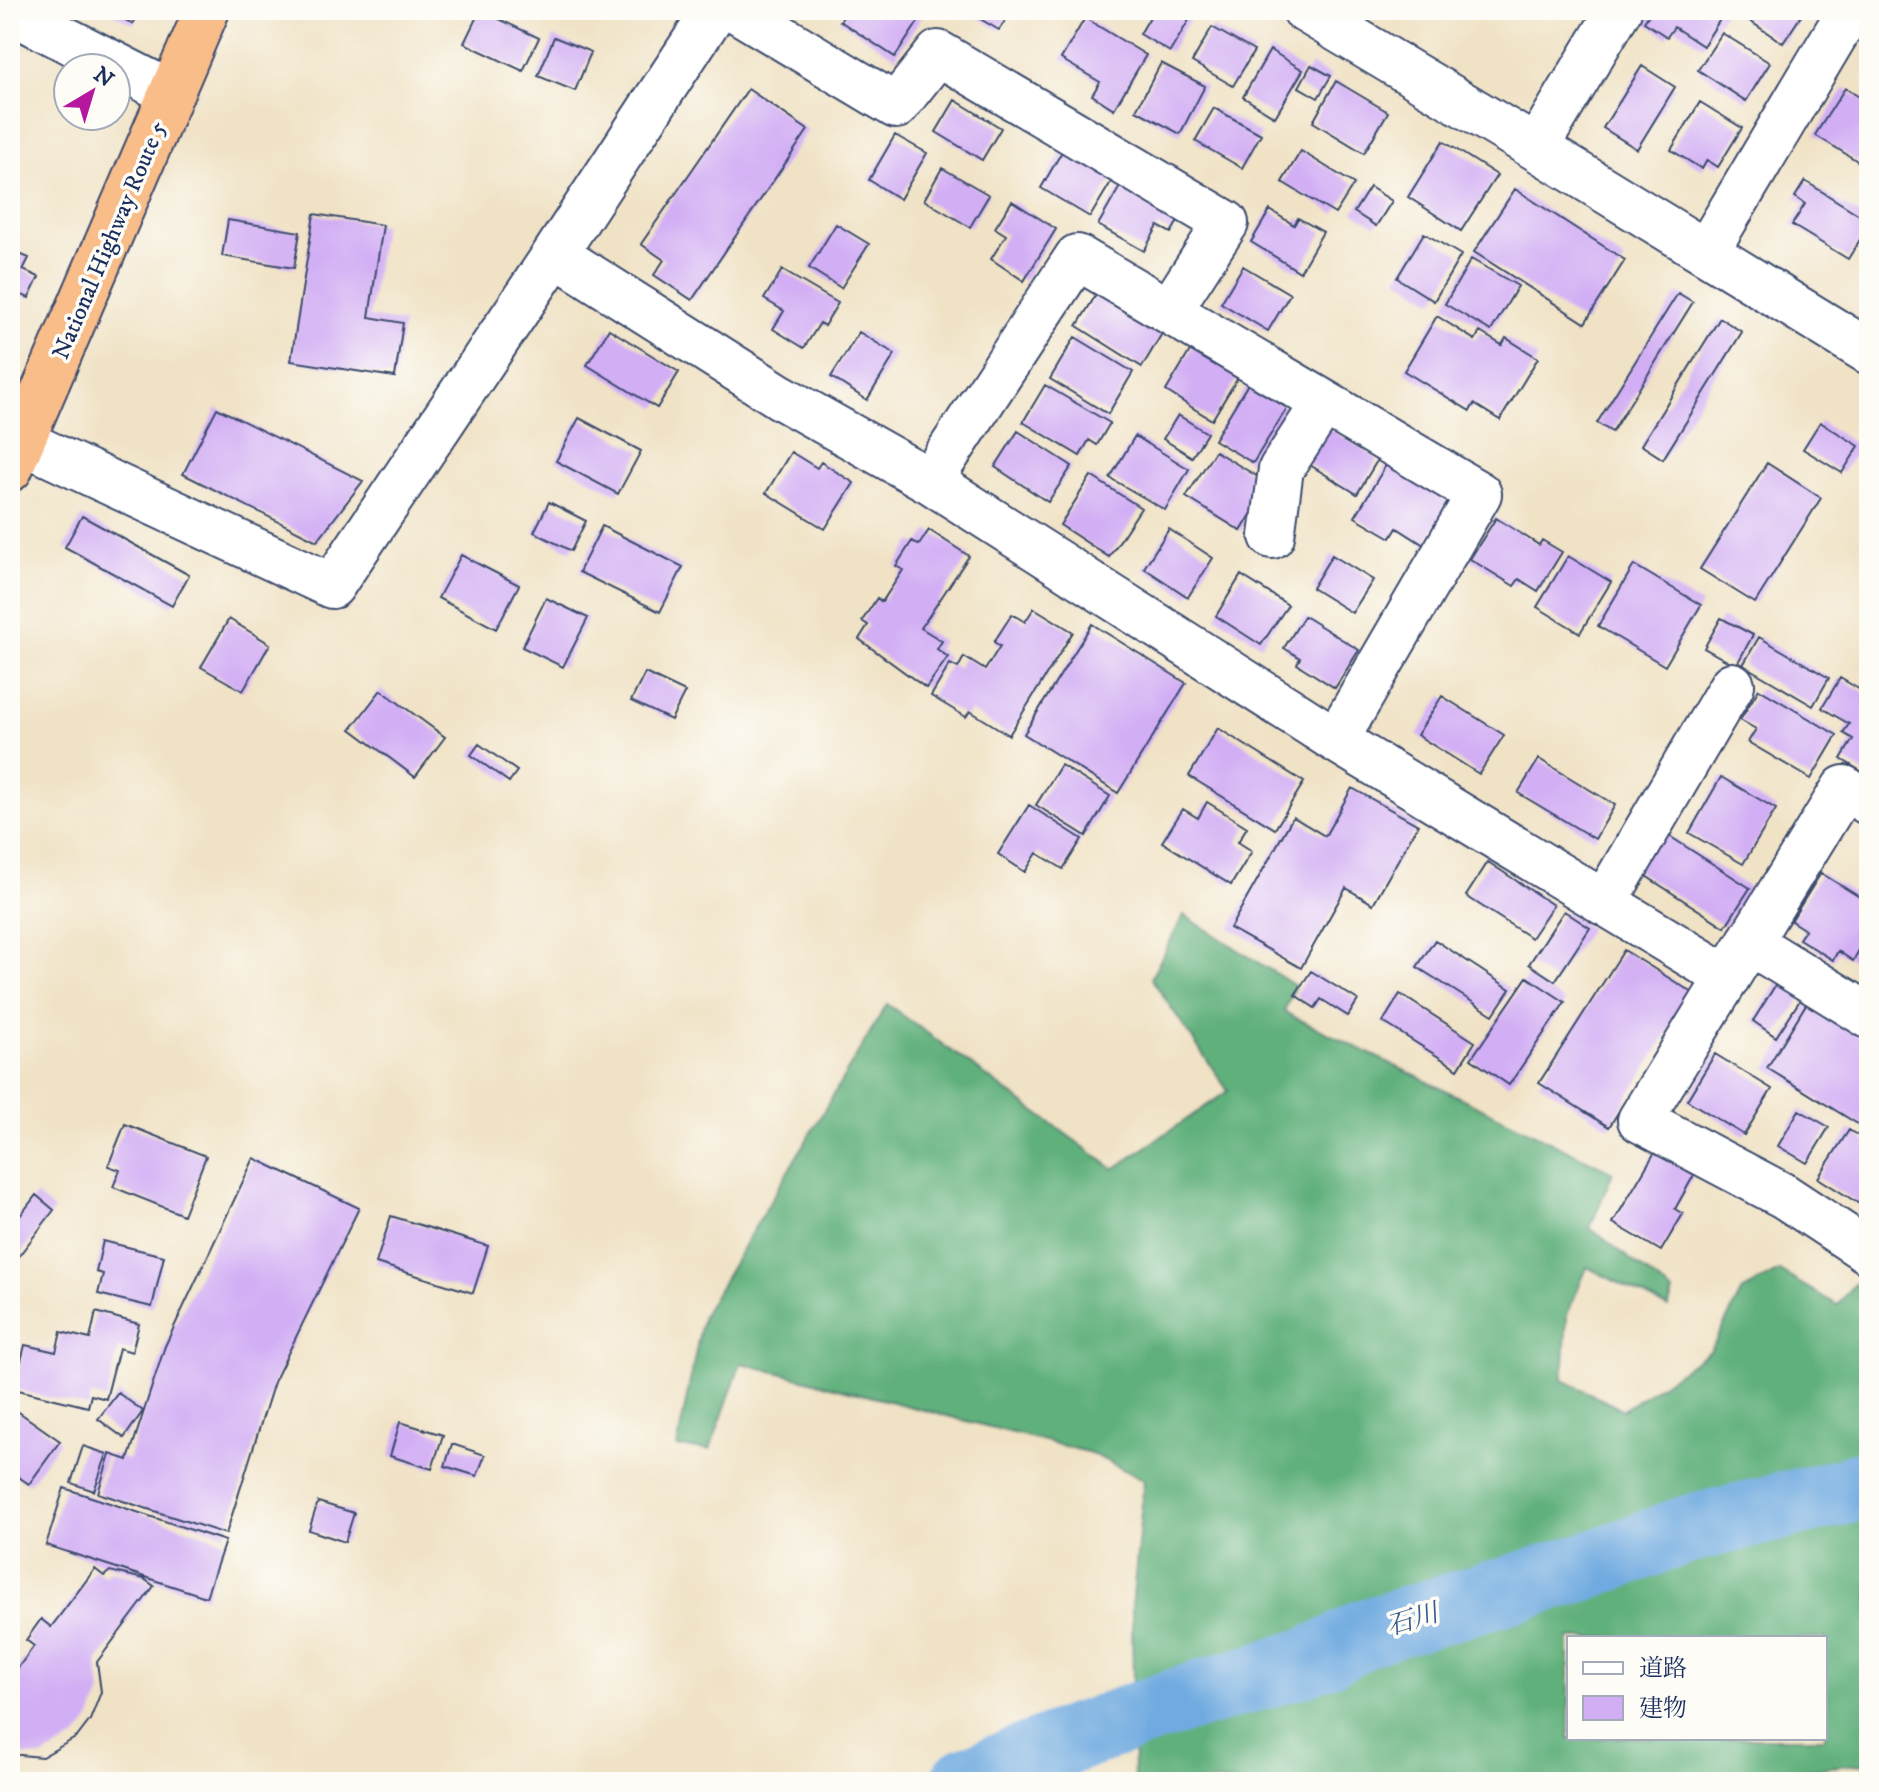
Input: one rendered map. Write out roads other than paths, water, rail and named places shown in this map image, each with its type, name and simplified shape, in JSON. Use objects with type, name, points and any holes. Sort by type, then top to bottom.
[{"type":"highway","name":"National Highway Route 5","points":[[17,456],[207,10]]},
{"type":"street","points":[[17,456],[332,586],[715,10]]},
{"type":"street","points":[[736,10],[896,106],[938,53],[1226,223],[1169,311]]},
{"type":"street","points":[[1305,10],[1362,24],[1536,148],[1869,352]]},
{"type":"street","points":[[1536,148],[1619,10]]},
{"type":"street","points":[[1706,252],[1850,10]]},
{"type":"street","points":[[10,11],[171,93]]},
{"type":"street","points":[[555,254],[779,396],[930,481],[1336,740],[1604,903],[1869,1016]]},
{"type":"street","points":[[930,481],[1077,257],[1479,494],[1336,740]]},
{"type":"street","points":[[1272,536],[1281,469],[1324,403]]},
{"type":"street","points":[[1604,903],[1732,685]]},
{"type":"street","points":[[1869,803],[1844,788],[1640,1120],[1784,1196],[1869,1252]]},
{"type":"waterway","name":"石川","points":[[964,1782],[1148,1712],[1328,1653],[1364,1633],[1591,1565],[1685,1530],[1849,1490],[1869,1482]]}]
